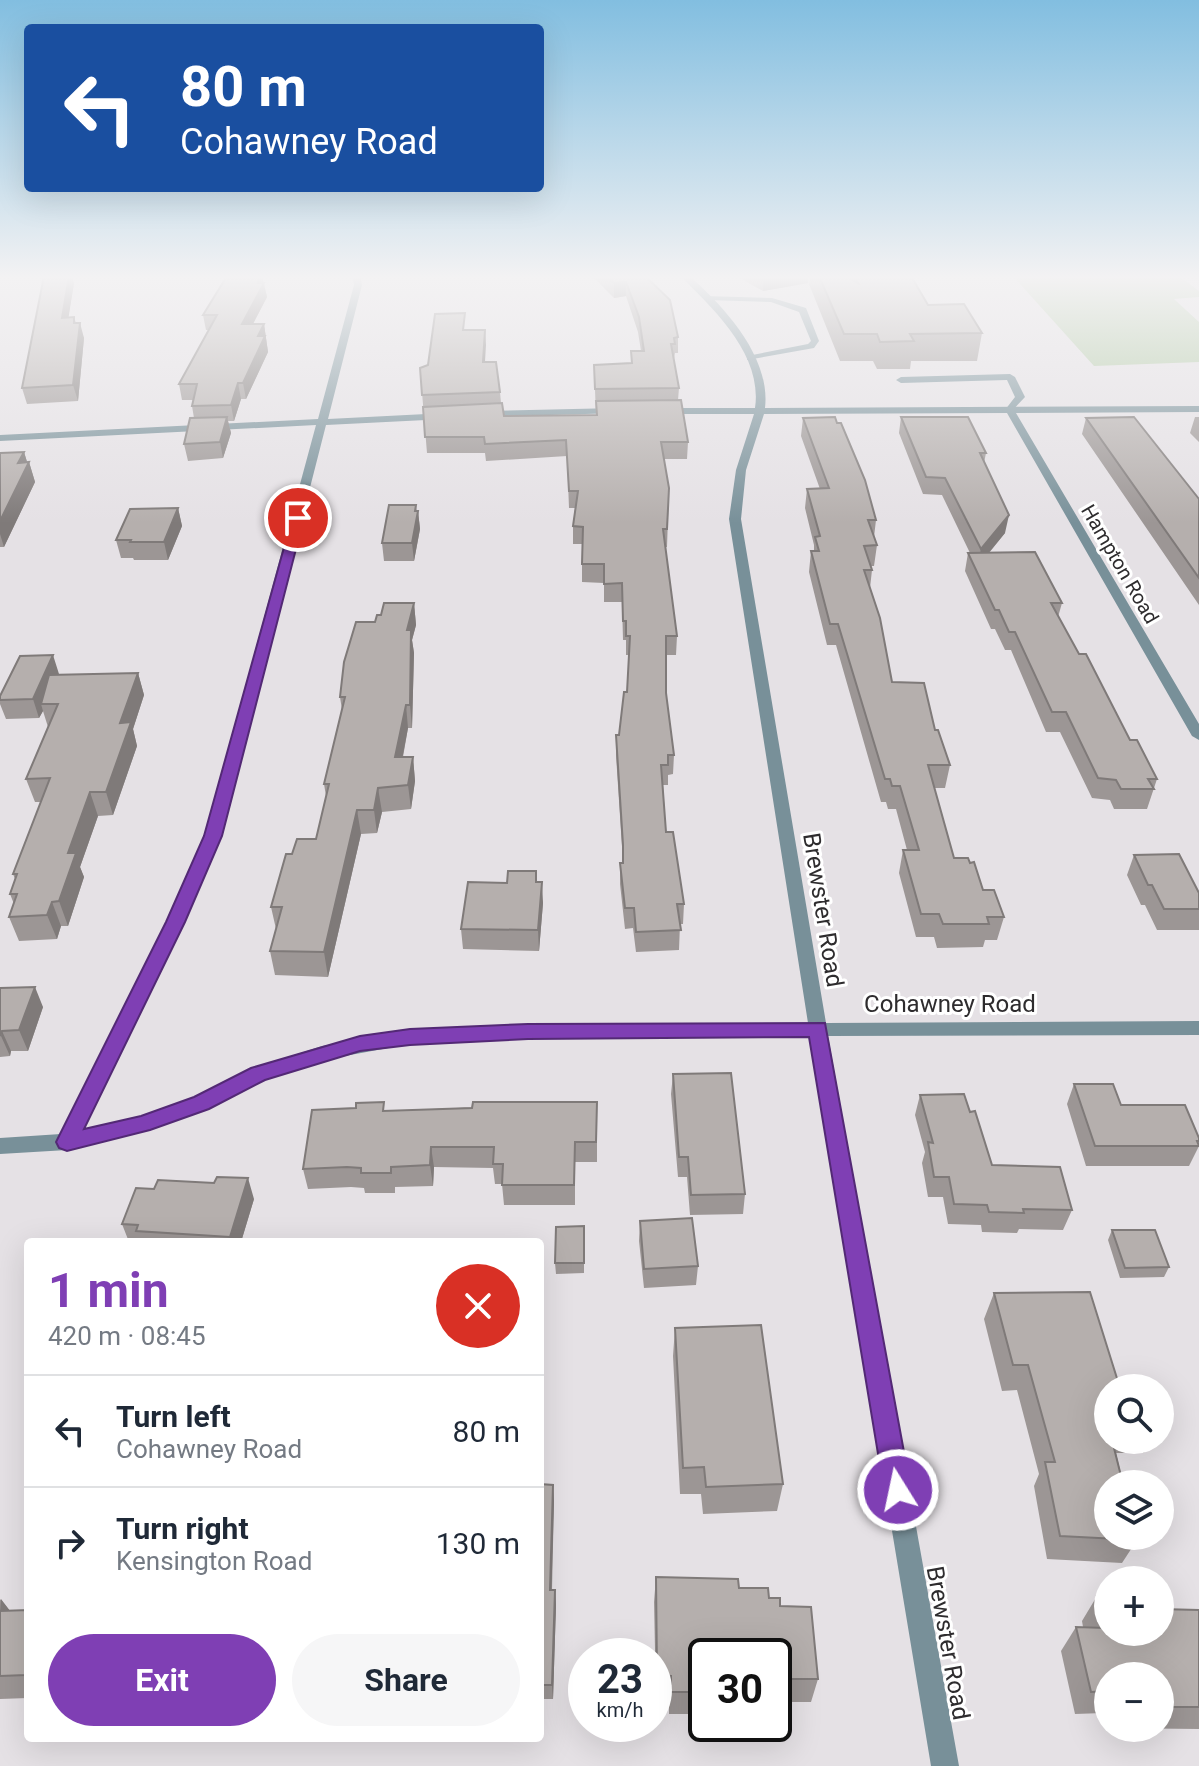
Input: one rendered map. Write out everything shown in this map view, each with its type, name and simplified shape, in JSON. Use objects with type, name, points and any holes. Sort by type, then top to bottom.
[{"type":"street","points":[[67,1142],[176,922],[213,836],[340,357]]},
{"type":"street","name":"Brewster Road","points":[[750,358],[761,390],[741,470],[735,519],[818,1029],[945,1766]]},
{"type":"street","points":[[901,380],[1010,377],[1020,397],[1010,410]]},
{"type":"street","points":[[648,410],[1199,409]]},
{"type":"street","points":[[472,415],[633,410]]},
{"type":"street","name":"Hampton Road","points":[[1010,410],[1199,736]]},
{"type":"street","points":[[0,438],[457,415]]},
{"type":"street","name":"Cohawney Road","points":[[0,1146],[67,1142],[142,1124],[201,1103],[258,1074],[360,1044],[410,1037],[528,1031],[1199,1028]]},
{"type":"green space","points":[[1086,357],[1199,357],[1199,362],[1094,366]]},
{"type":"building","points":[[28,357],[76,357],[73,385],[22,388]]},
{"type":"building","points":[[194,357],[255,357],[243,383],[238,383],[231,405],[192,406],[197,384],[179,384]]},
{"type":"building","points":[[429,357],[483,357],[483,362],[496,362],[500,392],[422,395],[420,368],[428,365]]},
{"type":"building","points":[[632,357],[673,357],[679,388],[595,389],[594,365],[632,363]]},
{"type":"building","points":[[681,400],[688,442],[661,442],[669,488],[667,529],[663,529],[677,636],[666,636],[666,693],[674,755],[668,755],[668,765],[661,765],[666,832],[673,832],[684,904],[677,904],[681,930],[636,932],[634,908],[625,908],[620,863],[623,863],[623,845],[616,735],[619,735],[624,692],[627,692],[630,636],[626,636],[626,621],[623,621],[622,583],[604,584],[604,564],[582,564],[583,527],[573,526],[578,491],[569,491],[566,440],[485,444],[484,437],[425,437],[423,407],[502,403],[504,416],[597,415],[596,401]]},
{"type":"building","points":[[227,417],[220,442],[184,444],[190,418]]},
{"type":"building","points":[[835,417],[837,423],[841,423],[865,480],[876,520],[868,520],[877,545],[864,546],[872,570],[864,570],[880,618],[892,682],[924,683],[935,730],[938,730],[950,765],[928,765],[954,858],[968,858],[970,863],[974,862],[983,890],[994,890],[1004,917],[987,917],[989,924],[943,924],[939,914],[921,914],[903,850],[919,850],[900,786],[892,786],[890,779],[885,779],[838,624],[830,624],[811,551],[819,551],[815,537],[820,536],[807,489],[829,488],[803,418]]},
{"type":"building","points":[[901,417],[968,417],[986,453],[980,453],[1009,515],[981,549],[945,478],[926,477]]},
{"type":"building","points":[[1134,417],[1199,499],[1199,578],[1086,418]]},
{"type":"building","points":[[24,452],[18,463],[29,462],[0,521],[0,453]]},
{"type":"building","points":[[389,505],[416,505],[415,511],[418,511],[412,543],[382,543]]},
{"type":"building","points":[[178,508],[164,542],[116,540],[130,509]]},
{"type":"building","points":[[1035,552],[1062,603],[1051,603],[1079,654],[1086,654],[1130,740],[1137,740],[1157,779],[1148,779],[1154,789],[1121,789],[1116,780],[1098,778],[1066,712],[1052,712],[1015,632],[1009,632],[999,610],[995,610],[968,553]]},
{"type":"building","points":[[384,603],[414,603],[407,630],[411,630],[410,705],[406,705],[395,757],[413,757],[408,785],[378,788],[374,810],[357,810],[324,952],[270,951],[282,907],[271,907],[286,854],[292,854],[297,839],[316,839],[329,784],[324,784],[345,697],[340,697],[344,662],[356,622],[375,622],[377,615],[381,615]]},
{"type":"building","points":[[53,655],[33,699],[0,700],[20,656]]},
{"type":"building","points":[[138,673],[120,723],[131,722],[106,792],[90,792],[68,853],[76,853],[59,901],[52,902],[47,915],[9,917],[17,894],[10,894],[17,874],[13,874],[50,778],[26,779],[58,704],[41,704],[49,675]]},
{"type":"building","points":[[1179,854],[1199,893],[1199,909],[1164,909],[1134,855]]},
{"type":"building","points":[[508,871],[536,871],[536,882],[542,882],[538,930],[461,929],[468,882],[507,883]]},
{"type":"building","points":[[35,987],[19,1030],[2,1031],[0,1036],[0,988]]},
{"type":"building","points":[[731,1073],[745,1194],[691,1195],[688,1157],[679,1157],[673,1074]]},
{"type":"building","points":[[1074,1084],[1113,1084],[1121,1105],[1185,1105],[1199,1138],[1199,1146],[1095,1146]]},
{"type":"building","points":[[964,1094],[970,1112],[975,1111],[992,1165],[1060,1167],[1072,1210],[989,1212],[987,1205],[954,1204],[949,1177],[934,1177],[928,1142],[933,1143],[920,1095]]},
{"type":"building","points":[[384,1102],[383,1111],[472,1108],[473,1102],[597,1102],[596,1142],[575,1142],[574,1185],[502,1185],[503,1164],[493,1164],[494,1147],[431,1147],[430,1165],[391,1167],[391,1173],[361,1173],[361,1168],[347,1167],[303,1169],[312,1110],[356,1108],[356,1103]]},
{"type":"building","points":[[217,1177],[248,1178],[230,1237],[136,1231],[138,1225],[122,1224],[136,1188],[154,1189],[158,1180],[214,1183]]},
{"type":"building","points":[[692,1218],[698,1266],[644,1269],[640,1221]]},
{"type":"building","points":[[584,1226],[584,1263],[555,1263],[556,1227]]},
{"type":"building","points":[[1112,1230],[1155,1230],[1169,1267],[1125,1268]]},
{"type":"building","points":[[1090,1292],[1116,1374],[1094,1374],[1094,1454],[1116,1454],[1120,1470],[1094,1470],[1094,1538],[1060,1536],[1045,1462],[1055,1462],[1028,1365],[1013,1365],[994,1293]]},
{"type":"building","points":[[761,1325],[783,1484],[706,1487],[704,1467],[683,1468],[675,1328]]},
{"type":"building","points":[[544,1484],[553,1485],[550,1590],[555,1590],[552,1685],[544,1685]]},
{"type":"building","points":[[656,1577],[738,1579],[739,1588],[768,1588],[769,1598],[780,1598],[780,1606],[811,1607],[818,1679],[792,1679],[792,1638],[688,1638],[688,1692],[672,1692],[672,1638],[657,1638]]},
{"type":"building","points":[[1174,1609],[1199,1610],[1199,1707],[1174,1707],[1174,1662],[1094,1662],[1094,1692],[1091,1692],[1076,1627],[1094,1628],[1094,1646],[1174,1646]]},
{"type":"building","points":[[24,1610],[24,1675],[0,1676],[0,1611]]},
{"type":"route","points":[[298,518],[213,836],[176,922],[67,1142],[142,1124],[201,1103],[258,1074],[360,1044],[410,1037],[528,1031],[818,1029],[898,1490]]}]
